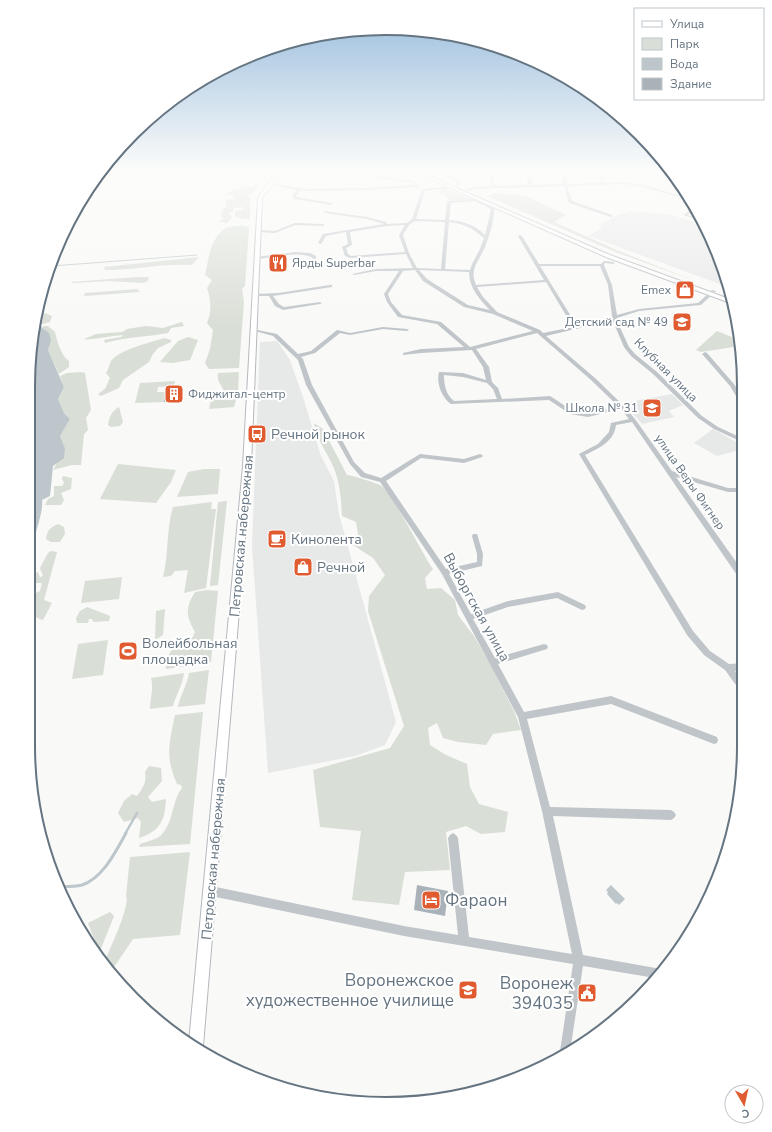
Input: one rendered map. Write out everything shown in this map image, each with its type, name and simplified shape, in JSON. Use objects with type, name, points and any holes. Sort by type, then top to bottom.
[{"type":"main road","name":"Петровская набережная","points":[[196,1041],[211,891],[247,466],[258,223]]},
{"type":"main road","points":[[532,223],[608,256],[725,295]]},
{"type":"main road","points":[[545,223],[621,256],[726,298]]},
{"type":"street","points":[[443,270],[447,223]]},
{"type":"street","points":[[453,223],[469,225],[478,230],[485,237]]},
{"type":"street","points":[[489,223],[480,254],[472,271],[474,286],[481,299],[495,314]]},
{"type":"street","points":[[257,231],[275,232],[295,224],[324,225]]},
{"type":"street","points":[[320,243],[324,235],[348,232],[386,224],[408,224]]},
{"type":"street","name":"улица Веры Фигнер","points":[[408,224],[401,235],[407,253],[416,269],[425,280],[466,306],[495,314],[540,333],[593,379],[622,408],[633,420],[737,569]]},
{"type":"street","points":[[348,232],[350,245],[344,247],[346,255],[352,257],[407,253]]},
{"type":"street","points":[[520,236],[575,327]]},
{"type":"street","points":[[256,258],[290,256],[300,252],[310,254],[315,257],[312,267]]},
{"type":"street","points":[[537,265],[602,265],[604,262],[612,263]]},
{"type":"street","name":"Клубная улица","points":[[602,265],[610,285],[614,317],[627,346],[633,355],[655,373],[700,417],[716,428],[737,438]]},
{"type":"street","points":[[354,274],[376,270],[402,269],[472,271]]},
{"type":"street","points":[[402,269],[386,294],[395,311],[402,317],[439,324],[471,348],[486,368],[489,382]]},
{"type":"street","points":[[474,286],[547,280]]},
{"type":"street","points":[[254,295],[330,286]]},
{"type":"street","points":[[405,354],[421,351],[471,348],[575,327],[639,310],[699,304],[713,292]]},
{"type":"street","points":[[270,294],[277,304],[283,309],[320,303]]},
{"type":"street","points":[[297,356],[313,352],[339,331],[350,334],[383,328],[406,330]]},
{"type":"street","points":[[252,330],[275,335],[300,359],[309,385],[352,463],[363,475],[382,480],[420,456],[464,461],[480,456]]},
{"type":"street","points":[[705,354],[732,385],[737,393]]},
{"type":"street","points":[[500,400],[495,388],[489,382],[463,375],[441,373],[440,381],[449,401],[453,403],[550,398],[572,413],[588,415],[622,408]]},
{"type":"street","points":[[633,420],[613,424],[612,434],[600,446],[582,454],[690,633],[707,653],[728,668],[737,680]]},
{"type":"street","points":[[670,473],[728,490],[737,490]]},
{"type":"street","name":"Выборгская улица","points":[[382,480],[444,572],[522,716],[548,811],[578,960],[565,1048]]},
{"type":"street","points":[[444,572],[480,564],[480,554],[475,536]]},
{"type":"street","points":[[468,618],[508,604],[558,595],[582,607]]},
{"type":"street","points":[[493,662],[544,647]]},
{"type":"street","points":[[728,668],[737,667]]},
{"type":"street","points":[[522,716],[611,700],[714,740]]},
{"type":"street","points":[[548,811],[671,815]]},
{"type":"street","points":[[452,838],[464,941]]},
{"type":"street","points":[[211,891],[404,931],[654,972]]},
{"type":"shaded area","points":[[604,223],[697,223],[710,252],[722,285],[589,236],[602,228],[599,226]]},
{"type":"shaded area","name":"Речной","points":[[277,341],[290,360],[321,456],[334,481],[339,514],[396,722],[385,745],[355,756],[268,773],[252,546],[260,342]]},
{"type":"shaded area","name":"Школа № 31","points":[[672,394],[683,405],[669,411],[674,417],[642,424],[624,403]]},
{"type":"shaded area","points":[[713,429],[737,442],[737,451],[717,456],[694,443]]},
{"type":"green space","points":[[548,223],[556,223],[619,251],[695,281],[613,251]]},
{"type":"green space","points":[[245,226],[249,228],[245,286],[242,289],[244,302],[239,368],[209,369],[205,363],[210,349],[213,330],[207,323],[210,314],[210,306],[207,288],[212,280],[205,275],[209,255],[213,243],[221,232],[228,227]]},
{"type":"green space","points":[[199,257],[192,265],[170,265],[105,270],[104,267]]},
{"type":"green space","points":[[149,277],[148,281],[143,283],[109,281],[71,282]]},
{"type":"green space","points":[[137,289],[140,292],[84,296],[85,293]]},
{"type":"green space","points":[[43,312],[52,316],[50,322],[41,325]]},
{"type":"green space","points":[[182,322],[184,326],[171,328],[168,333],[120,339],[105,343],[104,340],[121,337],[123,335],[84,339],[96,334],[122,332],[127,329],[146,326],[163,328]]},
{"type":"green space","points":[[48,326],[55,332],[58,344],[66,359],[69,361],[69,367],[59,374],[48,350],[50,337],[42,327]]},
{"type":"green space","points":[[717,331],[734,338],[735,347],[701,352],[696,350]]},
{"type":"green space","points":[[188,337],[198,340],[190,360],[173,363],[160,362],[178,341]]},
{"type":"green space","points":[[164,338],[171,340],[171,342],[158,348],[149,362],[123,380],[119,388],[101,396],[98,394],[105,389],[110,378],[106,373],[111,361],[121,353]]},
{"type":"green space","points":[[239,372],[238,392],[234,407],[209,409],[212,395],[224,393],[218,379],[218,373]]},
{"type":"green space","points":[[67,373],[85,373],[91,410],[86,418],[88,430],[84,434],[81,465],[72,465],[53,470],[65,448],[60,436],[70,419],[64,413],[58,399],[64,387],[60,376]]},
{"type":"green space","points":[[175,381],[174,386],[158,387],[157,392],[166,392],[164,402],[135,403],[140,383]]},
{"type":"green space","points":[[119,407],[123,422],[120,426],[111,427],[108,425],[110,417],[114,410]]},
{"type":"green space","points":[[314,423],[323,429],[347,475],[380,485],[392,499],[433,569],[425,578],[427,589],[441,588],[455,600],[458,615],[474,636],[490,664],[514,711],[521,730],[493,734],[486,745],[458,742],[443,738],[437,723],[428,728],[430,745],[446,755],[467,764],[470,787],[479,804],[508,812],[505,832],[481,834],[466,826],[446,832],[450,870],[405,872],[399,905],[352,900],[361,831],[320,827],[313,770],[390,748],[404,726],[368,611],[369,596],[385,575],[373,558],[353,545],[358,534],[356,522],[342,516],[339,484],[333,466],[319,440]]},
{"type":"green space","points":[[118,464],[176,470],[171,482],[156,503],[100,499]]},
{"type":"green space","points":[[204,469],[220,469],[218,494],[177,497],[188,472]]},
{"type":"green space","points":[[63,476],[72,478],[71,489],[61,493],[64,500],[61,505],[45,505],[48,499],[54,496],[54,486],[62,486],[64,483],[62,479]]},
{"type":"green space","points":[[227,501],[218,585],[210,586],[218,502]]},
{"type":"green space","points":[[212,502],[211,509],[216,509],[206,588],[184,593],[188,570],[175,571],[171,576],[163,577],[169,524],[173,507]]},
{"type":"green space","points":[[58,524],[64,527],[65,534],[60,542],[51,542],[46,539],[47,533],[51,528]]},
{"type":"green space","points":[[51,551],[57,552],[44,600],[52,603],[43,620],[35,616],[35,594],[40,591],[42,583],[35,583],[35,574],[38,572],[40,577],[43,576],[40,568],[48,553]]},
{"type":"green space","points":[[122,577],[119,599],[81,603],[85,581]]},
{"type":"green space","points":[[207,590],[218,591],[211,662],[166,669],[166,663],[173,649],[181,642],[192,638],[195,632],[188,617],[188,607],[195,592]]},
{"type":"green space","points":[[87,607],[110,616],[109,621],[93,622],[92,619],[89,619],[88,623],[77,623],[76,618],[80,611]]},
{"type":"green space","points":[[165,609],[163,635],[155,640],[156,611]]},
{"type":"green space","points":[[108,640],[103,675],[72,679],[78,644]]},
{"type":"green space","name":"Волейбольная площадка","points":[[134,642],[132,659],[122,660],[124,643]]},
{"type":"green space","points":[[209,670],[205,704],[178,707],[189,673]]},
{"type":"green space","points":[[184,673],[173,706],[150,709],[152,690],[151,678]]},
{"type":"green space","points":[[203,712],[190,844],[139,847],[140,844],[153,840],[165,831],[178,794],[182,788],[181,785],[177,784],[173,774],[169,750],[175,715]]},
{"type":"green space","points":[[149,766],[161,768],[162,781],[148,797],[152,802],[166,799],[165,807],[163,819],[157,828],[139,838],[141,822],[138,818],[124,822],[118,813],[124,801],[132,794],[137,796],[141,790],[145,782],[145,772]]},
{"type":"green space","points":[[190,852],[180,935],[133,939],[114,967],[106,957],[123,918],[127,901],[126,896],[130,857]]},
{"type":"green space","points":[[110,912],[114,916],[100,950],[94,940],[88,923]]},
{"type":"water","points":[[40,326],[49,333],[51,340],[48,350],[64,387],[58,399],[64,413],[70,419],[60,436],[65,448],[64,458],[53,466],[50,496],[42,500],[40,520],[35,536],[35,386],[38,340]]},
{"type":"water","points":[[611,885],[625,899],[619,905],[617,903],[616,904],[607,894],[608,892],[606,890]]},
{"type":"building","name":"Фиджитал-центр","points":[[182,391],[181,401],[164,402],[166,392]]},
{"type":"building","name":"Фараон","points":[[417,885],[448,891],[445,916],[414,910]]},
{"type":"waterway","points":[[57,266],[197,255]]},
{"type":"waterway","points":[[125,834],[137,813]]},
{"type":"waterway","points":[[65,887],[82,885],[90,881],[103,870],[126,833]]},
{"type":"place","name":"Ярды Superbar","points":[[278,263]]},
{"type":"place","name":"Emex","points":[[685,290]]},
{"type":"place","name":"Детский сад № 49","points":[[682,322]]},
{"type":"place","name":"Фиджитал-центр","points":[[174,394]]},
{"type":"place","name":"Школа № 31","points":[[652,408]]},
{"type":"place","name":"Речной рынок","points":[[257,434]]},
{"type":"place","name":"Кинолента","points":[[277,539]]},
{"type":"place","name":"Речной","points":[[303,567]]},
{"type":"place","name":"Волейбольная площадка","points":[[128,651]]},
{"type":"place","name":"Фараон","points":[[431,900]]},
{"type":"place","name":"Воронежское художественное училище","points":[[468,990]]},
{"type":"place","name":"Воронеж 394035","points":[[587,993]]}]
